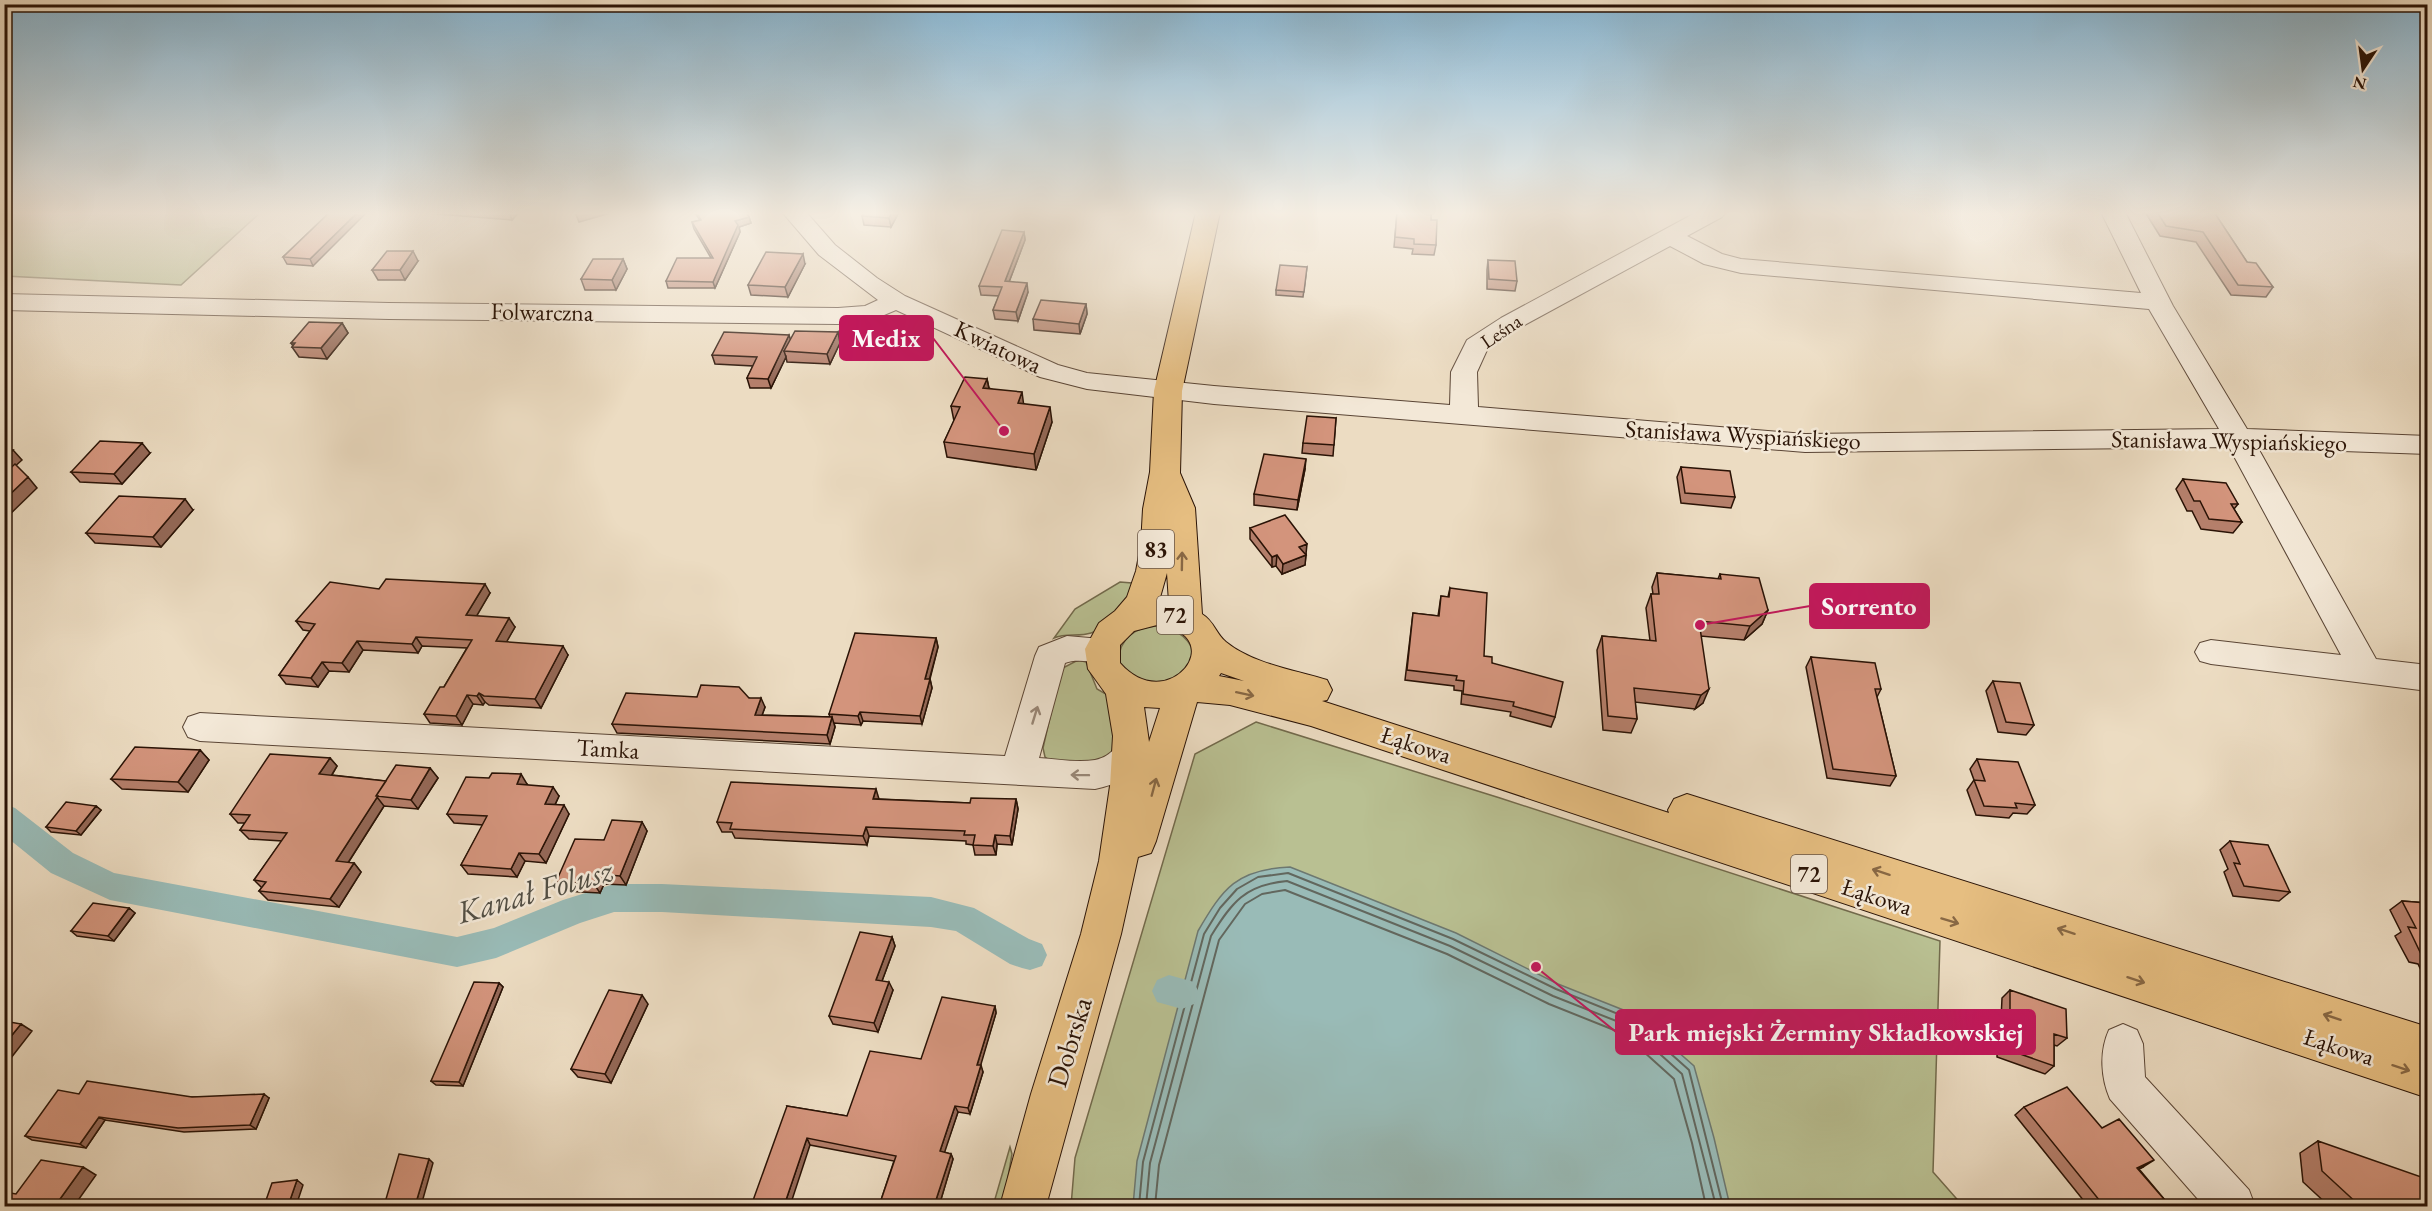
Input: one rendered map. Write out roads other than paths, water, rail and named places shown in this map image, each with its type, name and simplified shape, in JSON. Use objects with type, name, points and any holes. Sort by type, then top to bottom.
[{"type":"main road","name":"83","points":[[1127,619],[1142,602],[1152,571],[1157,544],[1158,509],[1165,472],[1168,391],[1195,269]]},
{"type":"main road","name":"83","points":[[1165,472],[1180,508],[1186,619]]},
{"type":"main road","name":"72","points":[[1157,613],[1186,619],[1198,627],[1205,637],[1209,648],[1209,659],[1205,670],[1185,688],[1151,696],[1121,687],[1109,677],[1103,665],[1101,651],[1114,627],[1142,614],[1157,613]]},
{"type":"main road","name":"Łąkowa","points":[[1209,648],[1230,663],[2427,1048]]},
{"type":"main road","name":"Dobrska","points":[[1106,921],[1125,826],[1131,753],[1129,709],[1121,687]]},
{"type":"main road","name":"Łąkowa","points":[[1185,688],[1230,691],[1312,712],[2427,1077]]},
{"type":"main road","name":"Dobrska","points":[[1023,1206],[1034,1185],[1056,1085],[1106,921],[1130,863],[1185,688]]},
{"type":"street","name":"Kwiatowa","points":[[850,269],[896,301],[1049,371],[1075,379],[1168,391]]},
{"type":"street","name":"Leśna","points":[[1464,414],[1464,372],[1476,346],[1510,323],[1610,269]]},
{"type":"street","points":[[1770,269],[2157,302]]},
{"type":"street","points":[[2141,269],[2157,302],[2238,438],[2366,671]]},
{"type":"street","name":"Folwarczna","points":[[4,302],[389,311],[838,316],[870,313],[896,301]]},
{"type":"street","name":"Stanisława Wyspiańskiego","points":[[1168,391],[1805,443],[2238,438],[2427,445]]},
{"type":"street","points":[[1016,770],[1026,747],[1052,656],[1067,648],[1101,651]]},
{"type":"street","points":[[2211,652],[2427,678]]},
{"type":"street","name":"Tamka","points":[[200,727],[1065,774],[1104,773],[1119,766],[1131,753]]},
{"type":"street","points":[[2123,1044],[2126,1085],[2233,1206]]},
{"type":"water","points":[[1290,867],[1456,933],[1558,984],[1636,1015],[1694,1066],[1730,1206],[1133,1206],[1137,1161],[1198,931],[1224,892],[1244,877],[1257,872]]},
{"type":"waterway","name":"Kanał Folusz","points":[[4,817],[62,863],[110,886],[457,952],[496,943],[575,910],[614,898],[662,898],[931,912],[962,918],[1022,953],[1030,955]]},
{"type":"waterway","name":"Kanał Folusz","points":[[1169,991],[1182,993]]},
{"type":"place","name":"Medix","points":[[1004,431]]},
{"type":"place","name":"Sorrento","points":[[1700,625]]},
{"type":"place","name":"Park miejski Żerminy Składkowskiej","points":[[1536,967]]}]
